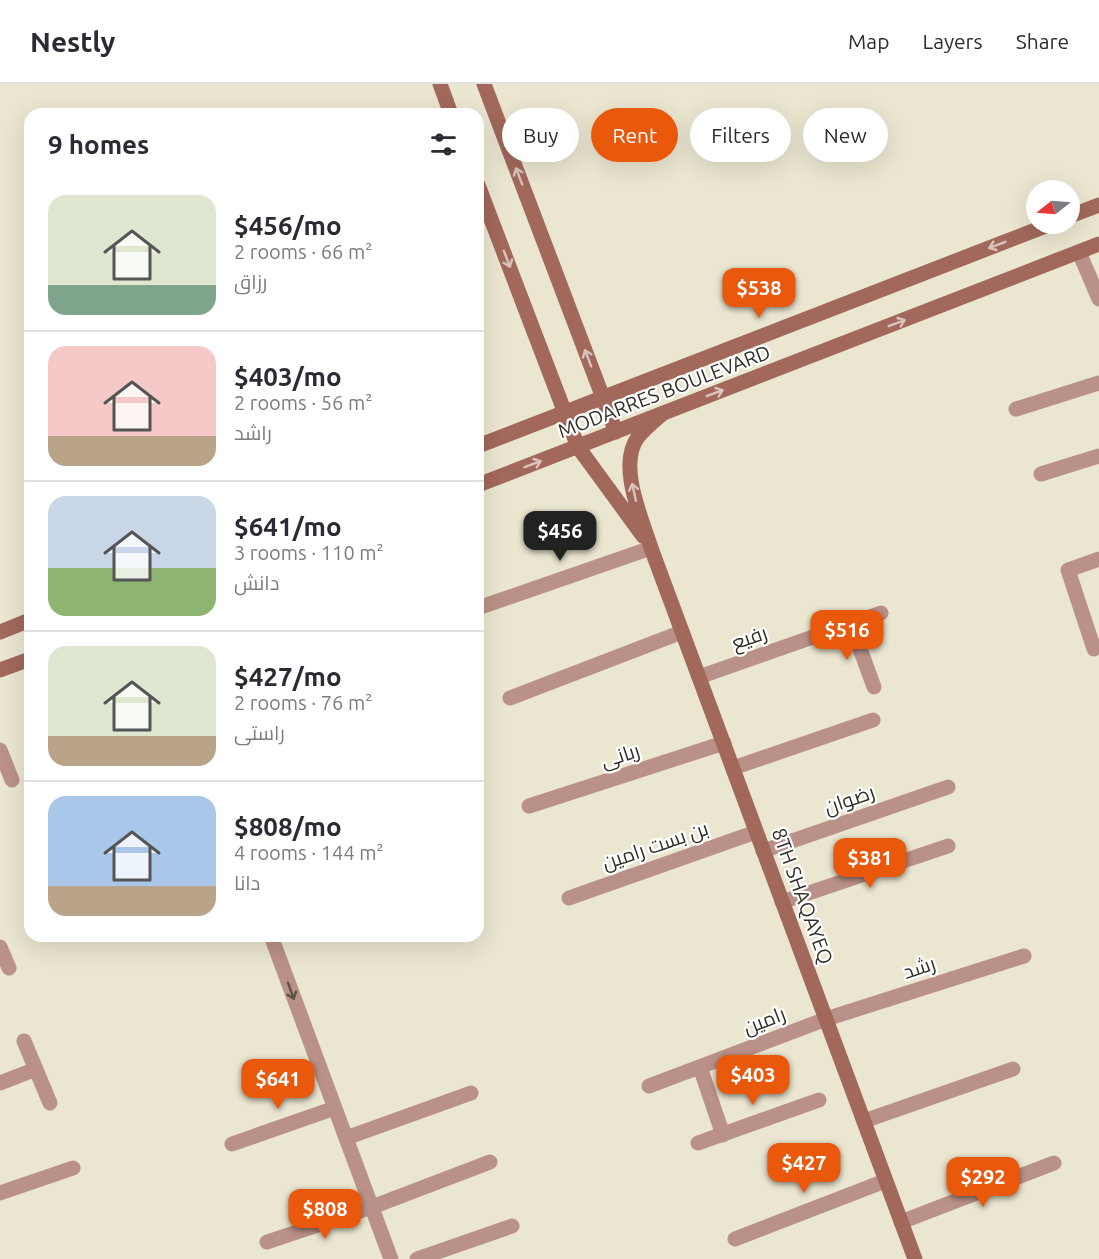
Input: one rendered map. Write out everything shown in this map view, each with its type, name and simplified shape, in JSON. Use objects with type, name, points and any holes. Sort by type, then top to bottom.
[{"type":"street","points":[[440,84],[449,108]]},
{"type":"street","points":[[484,84],[616,432]]},
{"type":"street","name":"8TH SHAQAYEQ","points":[[484,200],[578,447],[651,548]]},
{"type":"street","points":[[1080,212],[1099,205]]},
{"type":"street","name":"MODARRES BOULEVARD","points":[[484,444],[1026,234]]},
{"type":"street","name":"MODARRES BOULEVARD","points":[[484,483],[1099,244]]},
{"type":"street","points":[[1079,252],[1099,299]]},
{"type":"street","points":[[1016,409],[1099,383]]},
{"type":"street","name":"8TH SHAQAYEQ","points":[[662,414],[637,437],[631,453],[630,472],[634,497],[915,1259]]},
{"type":"street","points":[[1041,474],[1099,456]]},
{"type":"street","points":[[484,606],[651,548]]},
{"type":"street","points":[[1094,649],[1068,570],[1099,559]]},
{"type":"street","name":"رفیع","points":[[699,676],[881,613]]},
{"type":"street","points":[[0,632],[24,622]]},
{"type":"street","points":[[851,624],[874,687]]},
{"type":"street","points":[[510,698],[682,632]]},
{"type":"street","points":[[0,670],[24,661]]},
{"type":"street","points":[[733,768],[873,720]]},
{"type":"street","name":"ربانی","points":[[529,806],[724,743]]},
{"type":"street","points":[[0,750],[12,780]]},
{"type":"street","name":"رضوان","points":[[763,851],[948,787]]},
{"type":"street","name":"بن بست رامین","points":[[569,898],[756,831]]},
{"type":"street","points":[[782,902],[948,846]]},
{"type":"street","points":[[273,942],[392,1259]]},
{"type":"street","points":[[0,947],[9,968]]},
{"type":"street","name":"رشد","points":[[826,1019],[1024,956]]},
{"type":"street","name":"رامین","points":[[649,1086],[826,1019]]},
{"type":"street","points":[[24,1041],[50,1103]]},
{"type":"street","points":[[700,1067],[723,1135]]},
{"type":"street","points":[[0,1083],[36,1069]]},
{"type":"street","points":[[864,1121],[1013,1069]]},
{"type":"street","points":[[346,1137],[471,1093]]},
{"type":"street","points":[[698,1143],[819,1100]]},
{"type":"street","points":[[232,1144],[335,1108]]},
{"type":"street","points":[[267,1242],[372,1207],[490,1161]]},
{"type":"street","points":[[901,1222],[1054,1163]]},
{"type":"street","points":[[0,1193],[73,1168]]},
{"type":"street","points":[[735,1239],[885,1181]]},
{"type":"street","points":[[417,1259],[512,1226]]}]
